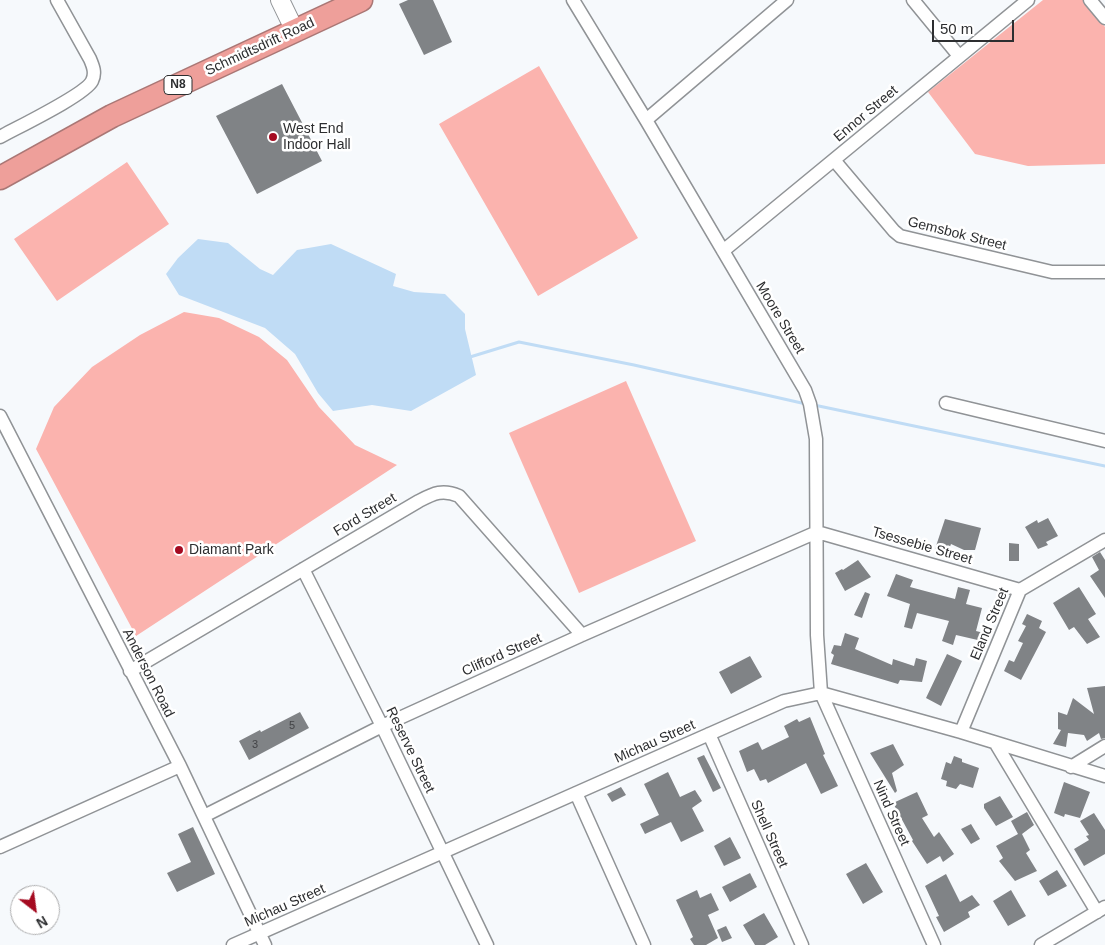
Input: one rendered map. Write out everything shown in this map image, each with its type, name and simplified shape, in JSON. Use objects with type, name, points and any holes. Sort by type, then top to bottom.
[{"type":"highway","name":"Schmidtsdrift Road","points":[[0,178],[119,113],[361,0]]},
{"type":"street","points":[[0,137],[80,93],[92,82],[94,68],[57,0]]},
{"type":"street","points":[[280,0],[295,31]]},
{"type":"street","name":"Moore Street","points":[[573,0],[805,390],[810,404],[816,439],[817,635],[821,693]]},
{"type":"street","points":[[646,120],[788,0]]},
{"type":"street","points":[[913,0],[959,56]]},
{"type":"street","name":"Ennor Street","points":[[723,252],[1028,0]]},
{"type":"street","points":[[1090,0],[1105,18]]},
{"type":"street","name":"Gemsbok Street","points":[[834,160],[900,236],[1052,272],[1105,272]]},
{"type":"street","points":[[946,403],[1105,441]]},
{"type":"street","name":"Anderson Road","points":[[0,416],[180,766],[263,939]]},
{"type":"street","name":"Ford Street","points":[[130,671],[419,500],[440,491],[451,492],[459,496],[582,635]]},
{"type":"street","name":"Tsessebie Street","points":[[817,532],[1020,590]]},
{"type":"street","name":"Clifford Street","points":[[204,816],[382,726],[582,635],[817,532]]},
{"type":"street","name":"Eland Street","points":[[961,732],[1020,590],[1105,540]]},
{"type":"street","name":"Reserve Street","points":[[302,570],[382,726],[487,945]]},
{"type":"street","name":"Michau Street","points":[[233,945],[263,939],[443,853],[784,701],[821,693],[961,732],[1105,776]]},
{"type":"street","name":"Nind Street","points":[[821,693],[934,945]]},
{"type":"street","name":"Shell Street","points":[[709,734],[802,945]]},
{"type":"street","points":[[996,744],[1101,909],[1041,945]]},
{"type":"street","points":[[1072,766],[1105,746]]},
{"type":"street","points":[[0,847],[180,766]]},
{"type":"street","points":[[576,794],[644,945]]},
{"type":"shaded area","points":[[1043,0],[1085,0],[1105,27],[1105,164],[1028,166],[975,154],[928,92]]},
{"type":"shaded area","points":[[539,66],[638,238],[538,296],[439,124]]},
{"type":"shaded area","points":[[127,162],[169,224],[57,301],[14,239]]},
{"type":"shaded area","name":"Diamant Park","points":[[184,312],[219,318],[259,337],[287,360],[319,407],[355,445],[397,465],[136,636],[36,449],[54,407],[92,367],[140,335]]},
{"type":"shaded area","points":[[626,381],[696,541],[579,593],[509,433]]},
{"type":"water","points":[[198,239],[228,243],[260,269],[273,275],[297,250],[331,244],[396,274],[393,286],[414,292],[445,294],[465,314],[465,329],[476,375],[411,411],[372,405],[333,411],[318,393],[295,354],[265,328],[179,295],[166,274],[178,258]]},
{"type":"building","points":[[408,0],[433,0],[452,42],[424,55],[399,4]]},
{"type":"building","points":[[282,84],[322,161],[257,194],[216,116]]},
{"type":"building","points":[[1048,518],[1058,536],[1046,542],[1048,545],[1038,549],[1025,527],[1037,520],[1038,523]]},
{"type":"building","points":[[945,519],[981,528],[975,550],[964,550],[951,544],[948,552],[935,549]]},
{"type":"building","points":[[1009,543],[1019,544],[1019,561],[1009,561]]},
{"type":"building","points":[[1100,552],[1105,560],[1105,598],[1090,576],[1099,570],[1092,557]]},
{"type":"building","points":[[858,560],[871,577],[845,591],[835,573]]},
{"type":"building","points":[[896,574],[913,580],[910,587],[955,599],[958,587],[970,590],[966,604],[982,608],[976,631],[984,633],[982,641],[956,635],[953,645],[942,641],[949,621],[917,613],[912,629],[904,627],[910,604],[887,596]]},
{"type":"building","points":[[1079,587],[1096,614],[1088,619],[1100,637],[1087,644],[1074,627],[1069,630],[1053,603]]},
{"type":"building","points":[[865,592],[870,594],[862,618],[854,615]]},
{"type":"building","points":[[1027,614],[1042,621],[1039,628],[1046,632],[1021,680],[1004,671],[1009,660],[1014,662],[1023,643],[1018,641],[1026,626],[1022,624]]},
{"type":"building","points":[[845,633],[859,638],[855,649],[892,665],[893,659],[914,666],[916,658],[927,661],[922,682],[900,680],[898,684],[831,664],[834,655],[831,653],[834,645],[841,646]]},
{"type":"building","points":[[947,654],[962,661],[941,706],[926,698]]},
{"type":"building","points":[[750,656],[762,677],[731,694],[719,672]]},
{"type":"building","points":[[1105,686],[1105,738],[1101,739],[1099,733],[1087,741],[1084,735],[1068,733],[1066,747],[1053,744],[1061,730],[1058,729],[1058,712],[1067,715],[1073,698],[1094,714],[1087,688]]},
{"type":"building","points":[[300,712],[309,728],[249,760],[239,741]]},
{"type":"building","points":[[810,717],[825,754],[823,755],[838,786],[821,794],[806,763],[768,783],[766,779],[760,781],[754,769],[747,772],[739,751],[758,742],[762,750],[789,737],[784,726],[797,719],[799,722]]},
{"type":"building","points":[[893,744],[904,765],[892,773],[897,791],[895,793],[870,753]]},
{"type":"building","points":[[704,755],[721,788],[713,792],[697,758]]},
{"type":"building","points":[[954,756],[962,759],[962,762],[979,768],[973,788],[960,784],[956,789],[946,786],[947,781],[941,779],[946,762],[951,764]]},
{"type":"building","points":[[668,772],[680,797],[695,790],[702,801],[692,808],[704,831],[681,842],[671,822],[645,834],[640,824],[659,815],[644,784]]},
{"type":"building","points":[[1064,782],[1090,792],[1080,818],[1065,814],[1064,817],[1054,813]]},
{"type":"building","points":[[621,787],[626,795],[612,802],[607,794]]},
{"type":"building","points":[[917,792],[928,815],[922,818],[934,837],[939,832],[954,854],[943,862],[940,856],[927,864],[912,841],[893,803]]},
{"type":"building","points":[[1000,796],[1013,817],[996,826],[984,808],[984,804]]},
{"type":"building","points":[[1027,812],[1034,825],[1022,834],[1030,850],[1026,853],[1037,871],[1015,881],[999,861],[1003,858],[996,846],[1018,834],[1011,821]]},
{"type":"building","points":[[1094,813],[1105,830],[1105,854],[1084,866],[1074,849],[1089,840],[1086,836],[1089,835],[1080,821]]},
{"type":"building","points":[[971,824],[980,839],[971,844],[961,829]]},
{"type":"building","points":[[193,827],[215,874],[177,892],[167,873],[191,862],[178,834]]},
{"type":"building","points":[[730,837],[741,858],[724,866],[714,846]]},
{"type":"building","points":[[866,863],[883,892],[863,904],[846,874]]},
{"type":"building","points":[[1057,870],[1067,886],[1048,896],[1039,881]]},
{"type":"building","points":[[750,873],[757,887],[730,902],[722,887]]},
{"type":"building","points":[[946,874],[960,902],[972,895],[980,905],[968,912],[970,917],[944,932],[936,917],[939,916],[925,886]]},
{"type":"building","points":[[697,890],[700,898],[711,893],[719,910],[708,915],[718,938],[706,945],[694,945],[690,939],[693,937],[676,900]]},
{"type":"building","points":[[1011,890],[1026,916],[1008,926],[993,901]]},
{"type":"building","points":[[764,913],[778,937],[765,945],[755,945],[743,925]]},
{"type":"building","points":[[726,926],[732,938],[722,942],[717,930]]},
{"type":"waterway","points":[[470,357],[519,342],[634,365],[806,404]]},
{"type":"waterway","points":[[814,405],[1105,466]]},
{"type":"place","name":"West End Indoor Hall","points":[[273,137]]},
{"type":"place","name":"Diamant Park","points":[[179,550]]}]
